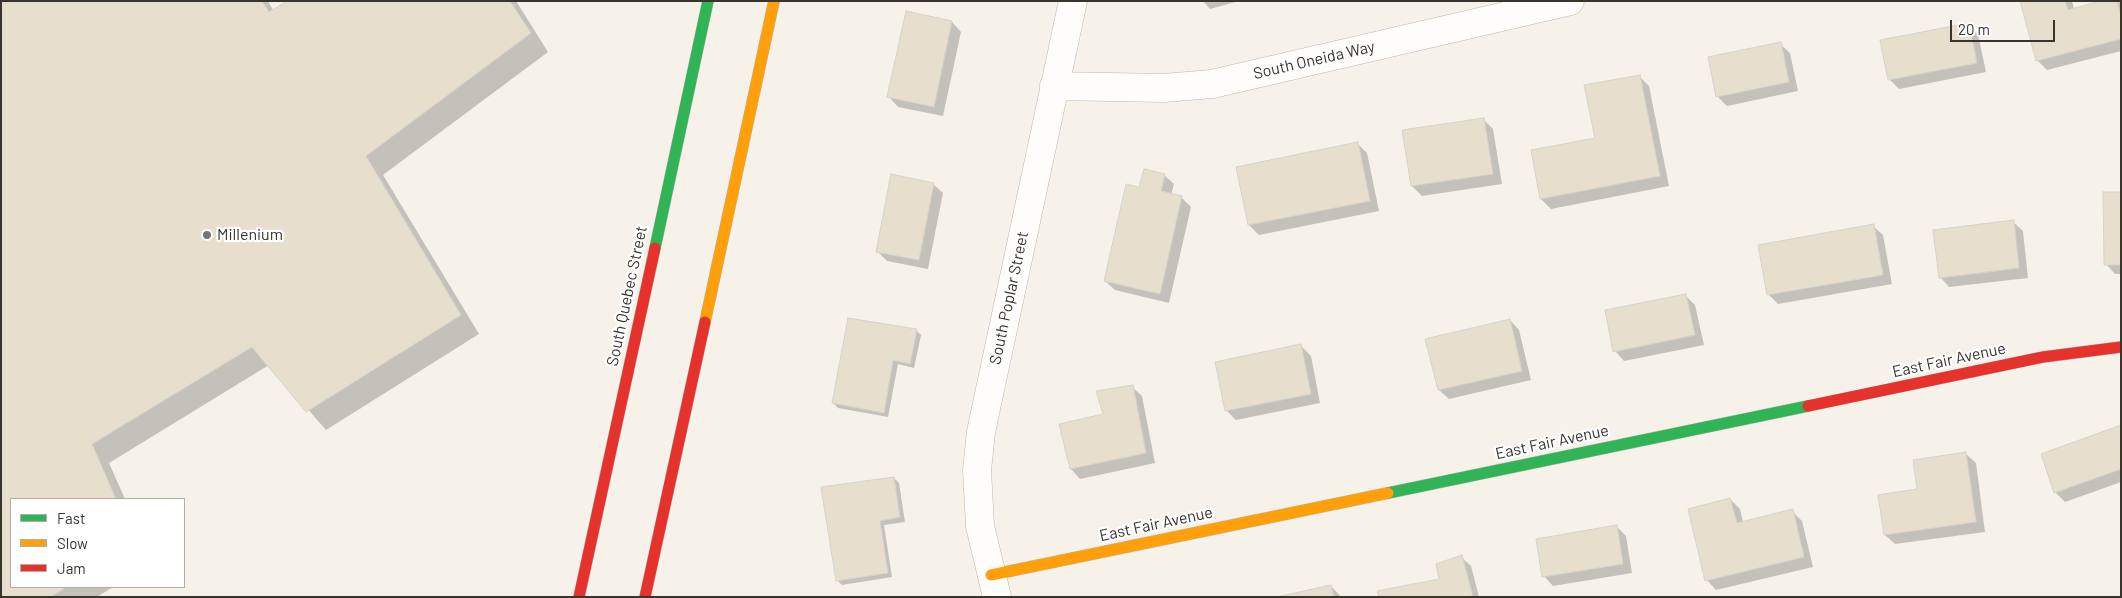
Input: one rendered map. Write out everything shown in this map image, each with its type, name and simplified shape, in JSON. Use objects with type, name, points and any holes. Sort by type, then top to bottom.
[{"type":"main road","name":"South Quebec Street","points":[[579,597],[708,1]]},
{"type":"main road","points":[[645,597],[774,1]]},
{"type":"main road","name":"East Fair Avenue","points":[[994,586],[2043,357],[2121,347]]},
{"type":"street","name":"South Poplar Street","points":[[994,586],[980,526],[977,470],[981,432],[1073,1]]},
{"type":"street","name":"South Oneida Way","points":[[1054,86],[1164,88],[1212,84],[1570,1]]},
{"type":"building","name":"Millenium","points":[[1,1],[262,1],[269,12],[287,1],[510,1],[531,33],[366,156],[461,315],[306,412],[252,347],[92,444],[116,498],[10,498],[10,588],[64,588],[51,597],[1,597]]},
{"type":"building","points":[[2020,1],[2065,1],[2068,10],[2100,1],[2117,1],[2121,16],[2121,39],[2036,61]]},
{"type":"building","points":[[906,11],[952,21],[934,107],[887,97]]},
{"type":"building","points":[[1969,23],[1977,63],[1888,80],[1880,40]]},
{"type":"building","points":[[1781,42],[1789,82],[1716,97],[1708,57]]},
{"type":"building","points":[[1640,75],[1660,176],[1540,199],[1531,150],[1595,138],[1584,85]]},
{"type":"building","points":[[1484,118],[1493,174],[1411,186],[1402,130]]},
{"type":"building","points":[[1358,142],[1370,201],[1248,225],[1236,167]]},
{"type":"building","points":[[1144,169],[1165,174],[1161,191],[1182,196],[1160,294],[1104,281],[1126,184],[1139,187]]},
{"type":"building","points":[[891,174],[934,183],[919,260],[876,252]]},
{"type":"building","points":[[2103,192],[2121,192],[2121,265],[2104,265]]},
{"type":"building","points":[[2014,220],[2019,268],[1939,278],[1933,230]]},
{"type":"building","points":[[1874,224],[1883,275],[1767,295],[1758,245]]},
{"type":"building","points":[[1686,294],[1695,335],[1613,352],[1605,310]]},
{"type":"building","points":[[848,318],[917,329],[910,364],[893,360],[884,413],[832,403]]},
{"type":"building","points":[[1510,319],[1522,371],[1438,390],[1425,339]]},
{"type":"building","points":[[1301,344],[1311,394],[1225,411],[1215,362]]},
{"type":"building","points":[[1133,385],[1146,453],[1070,469],[1059,424],[1103,414],[1096,391]]},
{"type":"building","points":[[2121,425],[2121,469],[2054,493],[2041,454]]},
{"type":"building","points":[[1966,452],[1976,522],[1884,535],[1878,495],[1917,489],[1913,460]]},
{"type":"building","points":[[894,477],[900,517],[880,521],[888,573],[836,581],[821,487]]},
{"type":"building","points":[[1730,498],[1737,523],[1793,509],[1804,557],[1705,581],[1688,509]]},
{"type":"building","points":[[1617,525],[1623,564],[1542,577],[1536,539]]},
{"type":"building","points":[[1462,555],[1473,597],[1379,597],[1377,591],[1439,579],[1436,564]]},
{"type":"building","points":[[1331,585],[1334,597],[1276,597]]},
{"type":"traffic: fast","points":[[655,248],[708,1]]},
{"type":"traffic: fast","points":[[1388,493],[1808,406]]},
{"type":"traffic: slow","points":[[705,322],[774,1]]},
{"type":"traffic: slow","points":[[991,575],[1388,493]]},
{"type":"traffic: jam","points":[[579,597],[655,248]]},
{"type":"traffic: jam","points":[[645,597],[705,322]]},
{"type":"traffic: jam","points":[[1808,406],[2043,357],[2121,347]]},
{"type":"place","name":"Millenium","points":[[207,235]]}]
